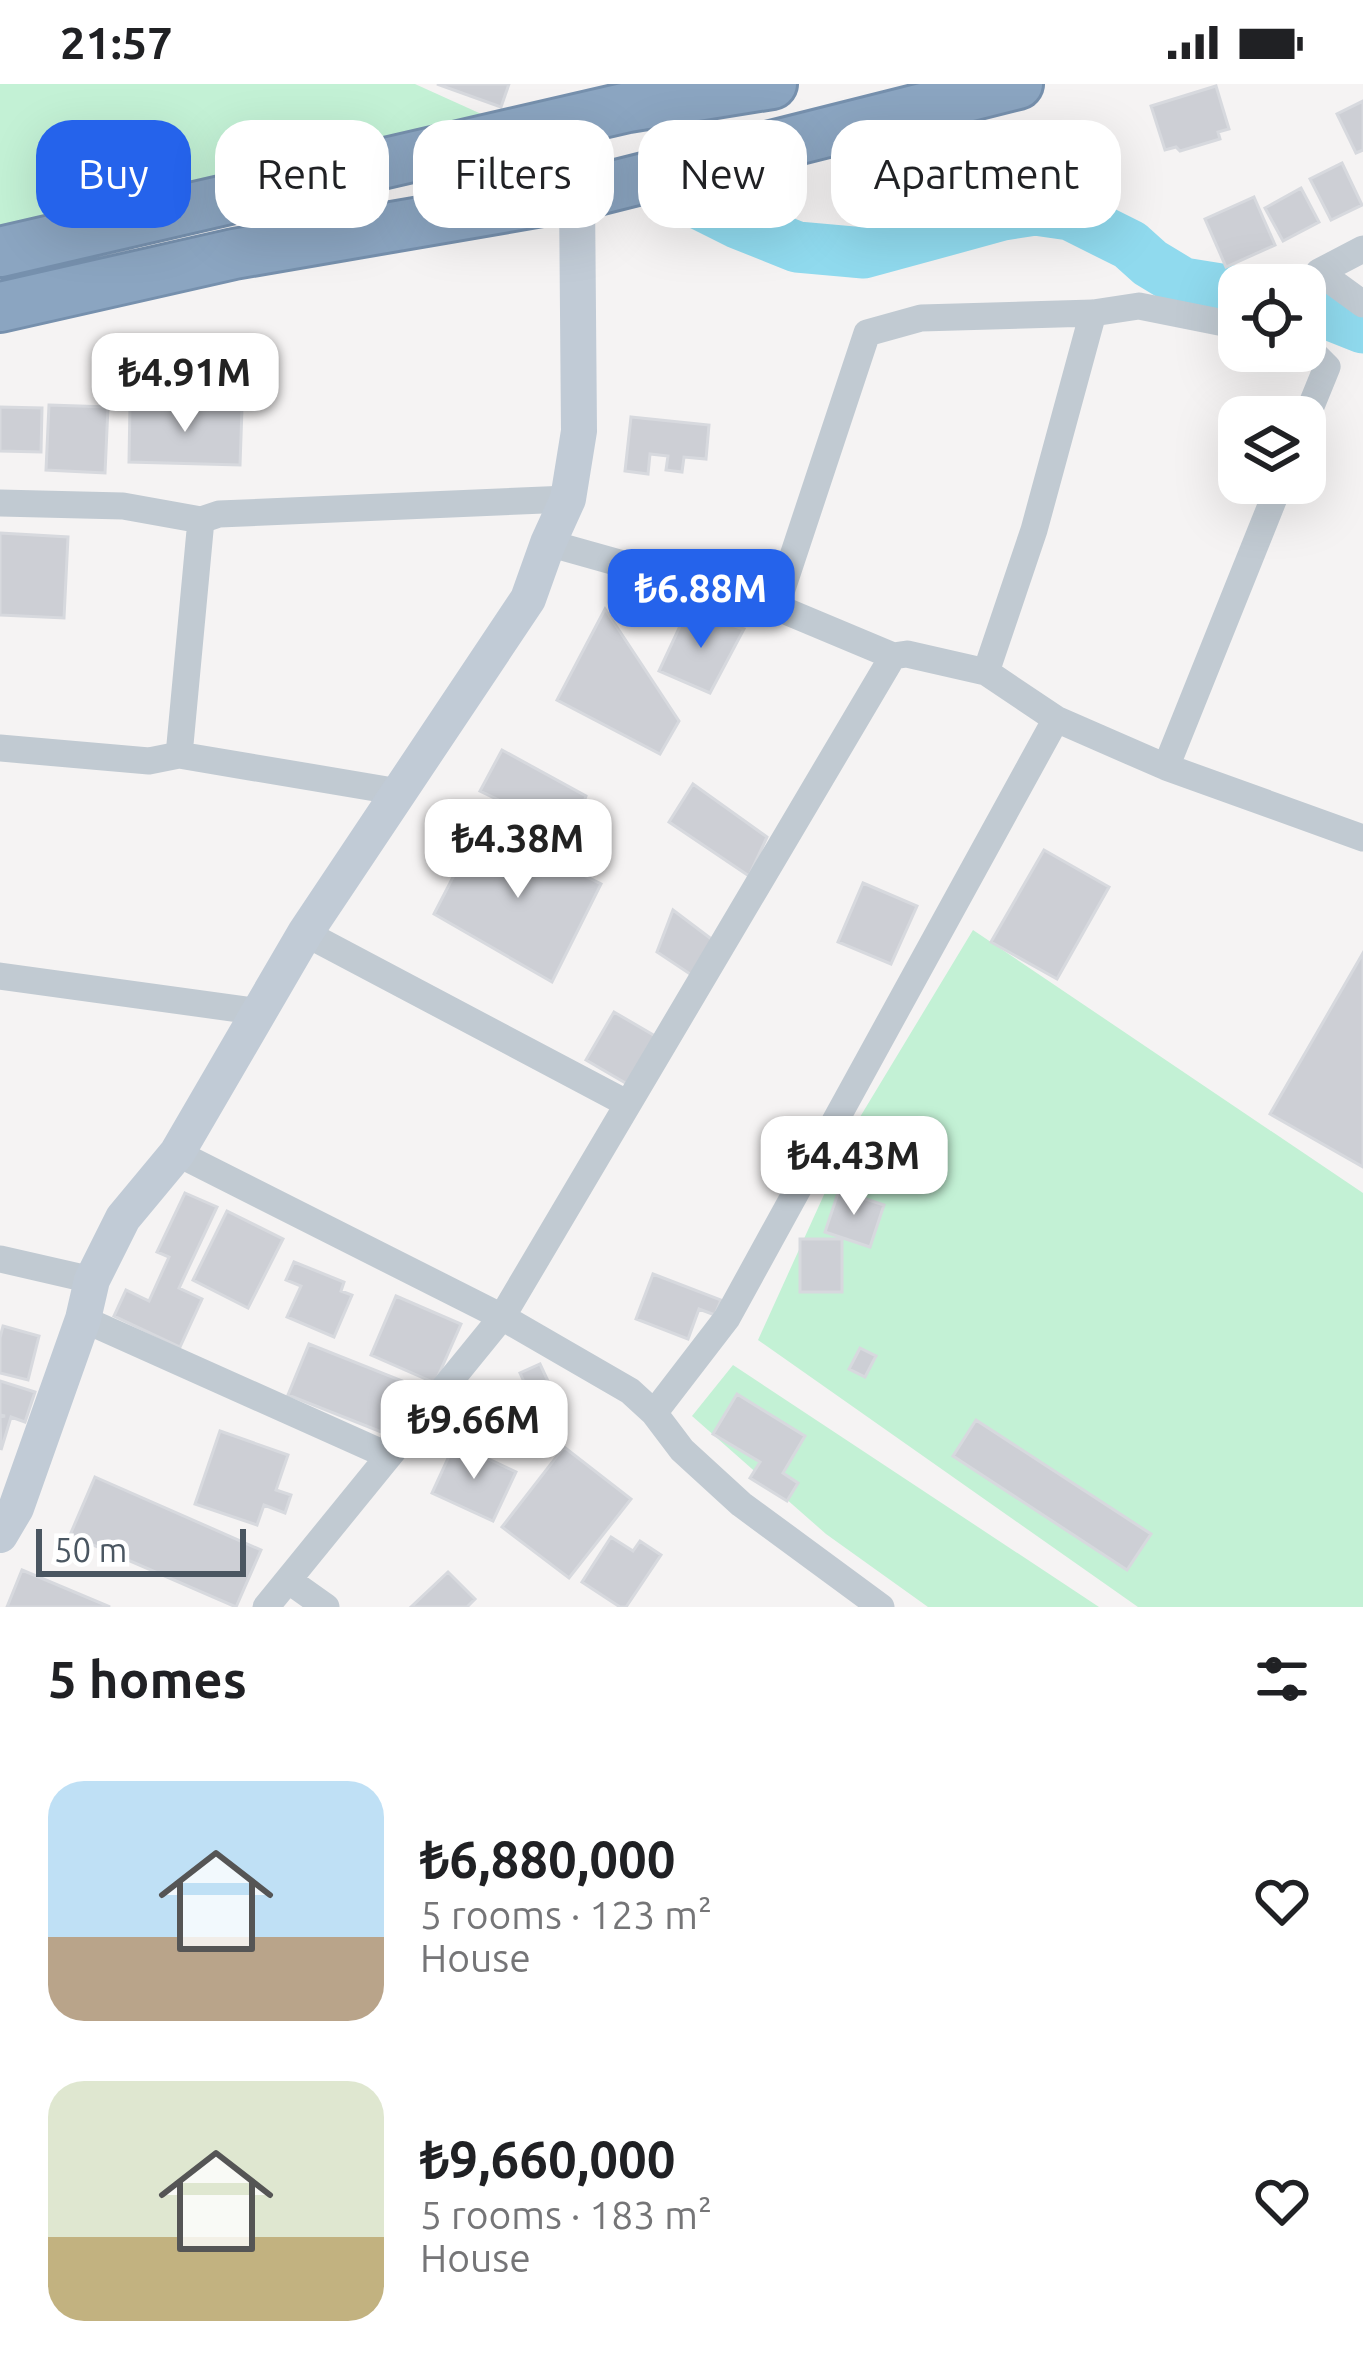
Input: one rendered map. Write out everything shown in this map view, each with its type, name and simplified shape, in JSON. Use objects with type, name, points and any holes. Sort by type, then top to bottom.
[{"type":"highway","points":[[573,120],[772,84]]},
{"type":"highway","points":[[614,186],[1018,84]]},
{"type":"highway","points":[[0,252],[413,157]]},
{"type":"highway","points":[[0,307],[234,254],[413,223]]},
{"type":"street","points":[[5,1516],[82,1319],[92,1280],[123,1219],[177,1153],[305,933],[529,598],[568,499],[579,431],[577,228]]},
{"type":"street","points":[[1363,249],[1318,272],[1363,304]]},
{"type":"street","points":[[776,607],[867,333],[921,318],[1093,314],[1138,306],[1218,322]]},
{"type":"street","points":[[986,672],[1034,530],[1093,314]]},
{"type":"street","points":[[0,503],[123,506],[200,520],[219,514],[568,499]]},
{"type":"street","points":[[1166,766],[1272,504]]},
{"type":"street","points":[[179,755],[200,520]]},
{"type":"street","points":[[548,543],[776,607],[893,656],[907,654],[986,672],[1056,719],[1166,766],[1363,838]]},
{"type":"street","points":[[266,1607],[502,1317],[893,656]]},
{"type":"street","points":[[654,1413],[727,1318],[1056,719]]},
{"type":"street","points":[[0,748],[149,760],[179,755],[399,792]]},
{"type":"street","points":[[305,933],[628,1104]]},
{"type":"street","points":[[0,976],[261,1012]]},
{"type":"street","points":[[177,1153],[502,1317],[630,1391],[682,1450],[741,1504],[881,1607]]},
{"type":"street","points":[[0,1259],[92,1280]]},
{"type":"street","points":[[82,1319],[389,1456]]},
{"type":"street","points":[[288,1580],[326,1607]]},
{"type":"green space","points":[[0,84],[415,84],[495,120],[413,120],[413,140],[389,145],[389,120],[215,120],[215,181],[191,186],[191,120],[36,120],[36,218],[0,226]]},
{"type":"green space","points":[[973,930],[1363,1193],[1363,1607],[1138,1607],[758,1340],[857,1122]]},
{"type":"green space","points":[[733,1365],[1099,1607],[928,1607],[826,1534],[692,1416]]},
{"type":"building","points":[[437,84],[509,84],[501,107]]},
{"type":"building","points":[[1216,86],[1229,129],[1218,132],[1220,139],[1180,151],[1176,147],[1165,150],[1151,106]]},
{"type":"building","points":[[1363,101],[1363,150],[1356,153],[1337,114]]},
{"type":"building","points":[[1342,163],[1362,205],[1331,220],[1310,179]]},
{"type":"building","points":[[1301,188],[1319,222],[1283,241],[1265,208]]},
{"type":"building","points":[[1254,197],[1275,245],[1225,264],[1205,219]]},
{"type":"building","points":[[49,405],[108,407],[105,473],[46,470]]},
{"type":"building","points":[[130,405],[242,408],[240,465],[129,462]]},
{"type":"building","points":[[0,407],[42,408],[41,452],[0,451]]},
{"type":"building","points":[[631,417],[709,425],[706,459],[684,457],[682,472],[666,470],[668,456],[650,454],[648,474],[625,471]]},
{"type":"building","points":[[0,533],[68,537],[64,618],[0,615]]},
{"type":"building","points":[[605,609],[679,721],[660,754],[557,700]]},
{"type":"building","points":[[687,611],[744,629],[710,693],[659,671]]},
{"type":"building","points":[[502,750],[586,796],[573,836],[480,791]]},
{"type":"building","points":[[693,784],[767,837],[749,876],[669,822]]},
{"type":"building","points":[[481,823],[601,884],[552,982],[434,914]]},
{"type":"building","points":[[1044,850],[1109,887],[1057,979],[991,942]]},
{"type":"building","points":[[863,883],[917,906],[891,964],[838,942]]},
{"type":"building","points":[[673,910],[714,941],[693,976],[657,952]]},
{"type":"building","points":[[1363,953],[1363,1167],[1270,1114]]},
{"type":"building","points":[[614,1012],[662,1040],[634,1088],[586,1060]]},
{"type":"building","points":[[839,1190],[884,1205],[870,1247],[825,1232]]},
{"type":"building","points":[[185,1193],[217,1207],[179,1288],[202,1299],[180,1347],[114,1316],[126,1290],[149,1301],[169,1257],[157,1252]]},
{"type":"building","points":[[227,1211],[283,1239],[248,1308],[193,1280]]},
{"type":"building","points":[[800,1239],[842,1239],[842,1292],[800,1292]]},
{"type":"building","points":[[294,1262],[344,1282],[341,1291],[352,1295],[334,1337],[287,1317],[301,1286],[286,1280]]},
{"type":"building","points":[[653,1274],[721,1300],[715,1315],[699,1309],[688,1339],[636,1319]]},
{"type":"building","points":[[396,1296],[461,1324],[435,1383],[371,1355]]},
{"type":"building","points":[[3,1326],[39,1336],[28,1380],[0,1373]]},
{"type":"building","points":[[309,1344],[410,1384],[389,1435],[288,1395]]},
{"type":"building","points":[[860,1348],[876,1356],[865,1377],[849,1369]]},
{"type":"building","points":[[540,1364],[561,1409],[551,1413],[559,1429],[539,1438],[522,1401],[531,1397],[520,1373]]},
{"type":"building","points":[[0,1381],[35,1392],[25,1422],[11,1417],[1,1450],[0,1417],[5,1416],[0,1415]]},
{"type":"building","points":[[737,1394],[805,1436],[783,1473],[798,1483],[787,1501],[750,1478],[760,1462],[713,1434]]},
{"type":"building","points":[[976,1420],[1151,1534],[1127,1570],[953,1456]]},
{"type":"building","points":[[220,1431],[288,1455],[276,1490],[291,1495],[285,1513],[264,1505],[257,1525],[195,1504]]},
{"type":"building","points":[[455,1443],[516,1472],[493,1521],[432,1493]]},
{"type":"building","points":[[564,1447],[631,1499],[569,1578],[502,1527]]},
{"type":"building","points":[[95,1477],[261,1550],[236,1607],[70,1535]]},
{"type":"building","points":[[611,1537],[633,1551],[640,1541],[661,1555],[626,1607],[582,1582]]},
{"type":"building","points":[[22,1570],[110,1607],[7,1607]]},
{"type":"building","points":[[448,1572],[475,1599],[467,1607],[411,1607]]},
{"type":"waterway","points":[[750,228],[797,247],[864,253],[1035,210],[1070,215],[1130,245],[1183,283],[1218,289]]},
{"type":"waterway","points":[[1326,313],[1363,328]]}]
